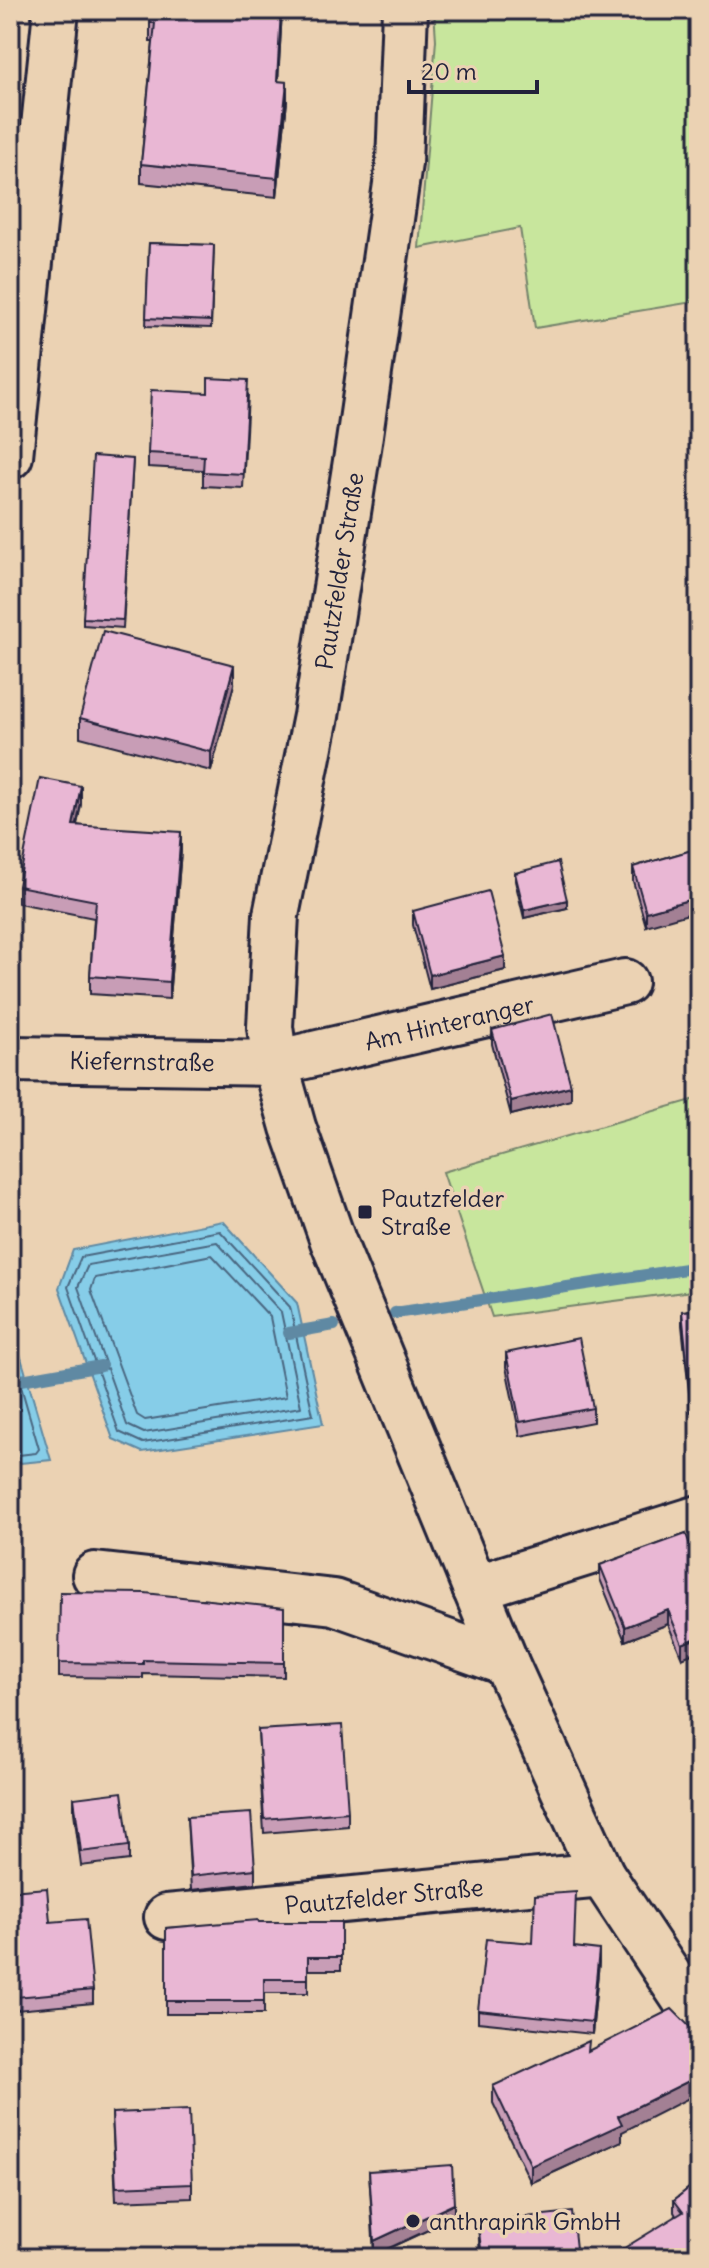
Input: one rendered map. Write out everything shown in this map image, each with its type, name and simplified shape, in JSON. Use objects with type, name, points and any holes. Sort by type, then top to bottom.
[{"type":"street","points":[[10,456],[24,191],[56,10]]},
{"type":"street","name":"Pautzfelder Straße","points":[[405,10],[399,163],[316,716],[276,915],[270,1027],[275,1063],[323,1214],[506,1663],[602,1875],[699,2021]]},
{"type":"street","name":"Am Hinteranger","points":[[275,1063],[625,982]]},
{"type":"street","name":"Kiefernstraße","points":[[10,1059],[275,1063]]},
{"type":"street","points":[[475,1588],[699,1518]]},
{"type":"street","points":[[95,1575],[334,1602],[506,1663]]},
{"type":"street","name":"Pautzfelder Straße","points":[[167,1917],[602,1875]]},
{"type":"green space","points":[[434,10],[699,10],[699,301],[535,328],[520,228],[419,248],[436,40]]},
{"type":"green space","points":[[699,1098],[699,1290],[492,1317],[443,1172]]},
{"type":"water","points":[[223,1221],[297,1303],[323,1424],[142,1452],[113,1439],[59,1288],[73,1250]]},
{"type":"water","points":[[10,1320],[51,1460],[10,1464]]},
{"type":"building","points":[[151,10],[281,10],[277,81],[287,82],[277,178],[141,164],[155,23],[150,23]]},
{"type":"building","points":[[149,243],[214,245],[211,321],[146,318]]},
{"type":"building","points":[[208,378],[248,380],[243,474],[203,472],[204,456],[148,453],[151,390],[208,393]]},
{"type":"building","points":[[93,456],[133,459],[123,620],[83,618]]},
{"type":"building","points":[[103,631],[234,665],[211,752],[80,718]]},
{"type":"building","points":[[40,778],[81,786],[73,825],[181,832],[169,982],[90,976],[96,901],[18,886]]},
{"type":"building","points":[[699,848],[699,897],[646,912],[633,867]]},
{"type":"building","points":[[558,862],[567,900],[524,910],[515,873]]},
{"type":"building","points":[[488,891],[505,956],[430,975],[413,911]]},
{"type":"building","points":[[552,1014],[571,1086],[511,1101],[492,1030]]},
{"type":"building","points":[[699,1310],[699,1397],[691,1398],[682,1311]]},
{"type":"building","points":[[579,1338],[593,1408],[520,1422],[506,1353]]},
{"type":"building","points":[[686,1534],[699,1569],[699,1637],[682,1644],[668,1610],[625,1627],[600,1565]]},
{"type":"building","points":[[60,1592],[145,1593],[284,1608],[284,1663],[143,1660],[143,1664],[59,1663]]},
{"type":"building","points":[[342,1725],[348,1812],[264,1819],[258,1730]]},
{"type":"building","points":[[122,1792],[129,1846],[81,1852],[74,1798]]},
{"type":"building","points":[[251,1813],[255,1869],[191,1876],[187,1817]]},
{"type":"building","points":[[47,1888],[50,1922],[86,1919],[93,1990],[16,1997],[10,1936],[10,1891]]},
{"type":"building","points":[[576,1892],[574,1947],[599,1950],[592,2022],[478,2010],[486,1939],[533,1943],[535,1895]]},
{"type":"building","points":[[258,1920],[341,1922],[341,1957],[308,1957],[308,1979],[264,1979],[264,2001],[166,2001],[166,1928]]},
{"type":"building","points":[[672,2009],[690,2027],[699,2045],[699,2076],[618,2116],[622,2124],[531,2166],[493,2086],[589,2041],[588,2051]]},
{"type":"building","points":[[189,2110],[192,2184],[116,2187],[112,2113]]},
{"type":"building","points":[[452,2165],[454,2204],[374,2241],[369,2171]]},
{"type":"building","points":[[699,2180],[699,2258],[608,2258],[683,2212],[674,2200]]},
{"type":"building","points":[[572,2212],[577,2258],[482,2258],[478,2222]]},
{"type":"waterway","points":[[395,1313],[699,1267]]},
{"type":"waterway","points":[[289,1333],[334,1325]]},
{"type":"waterway","points":[[10,1382],[101,1366]]},
{"type":"place","name":"Pautzfelder Straße","points":[[365,1212]]},
{"type":"place","name":"anthrapink GmbH","points":[[413,2221]]}]
